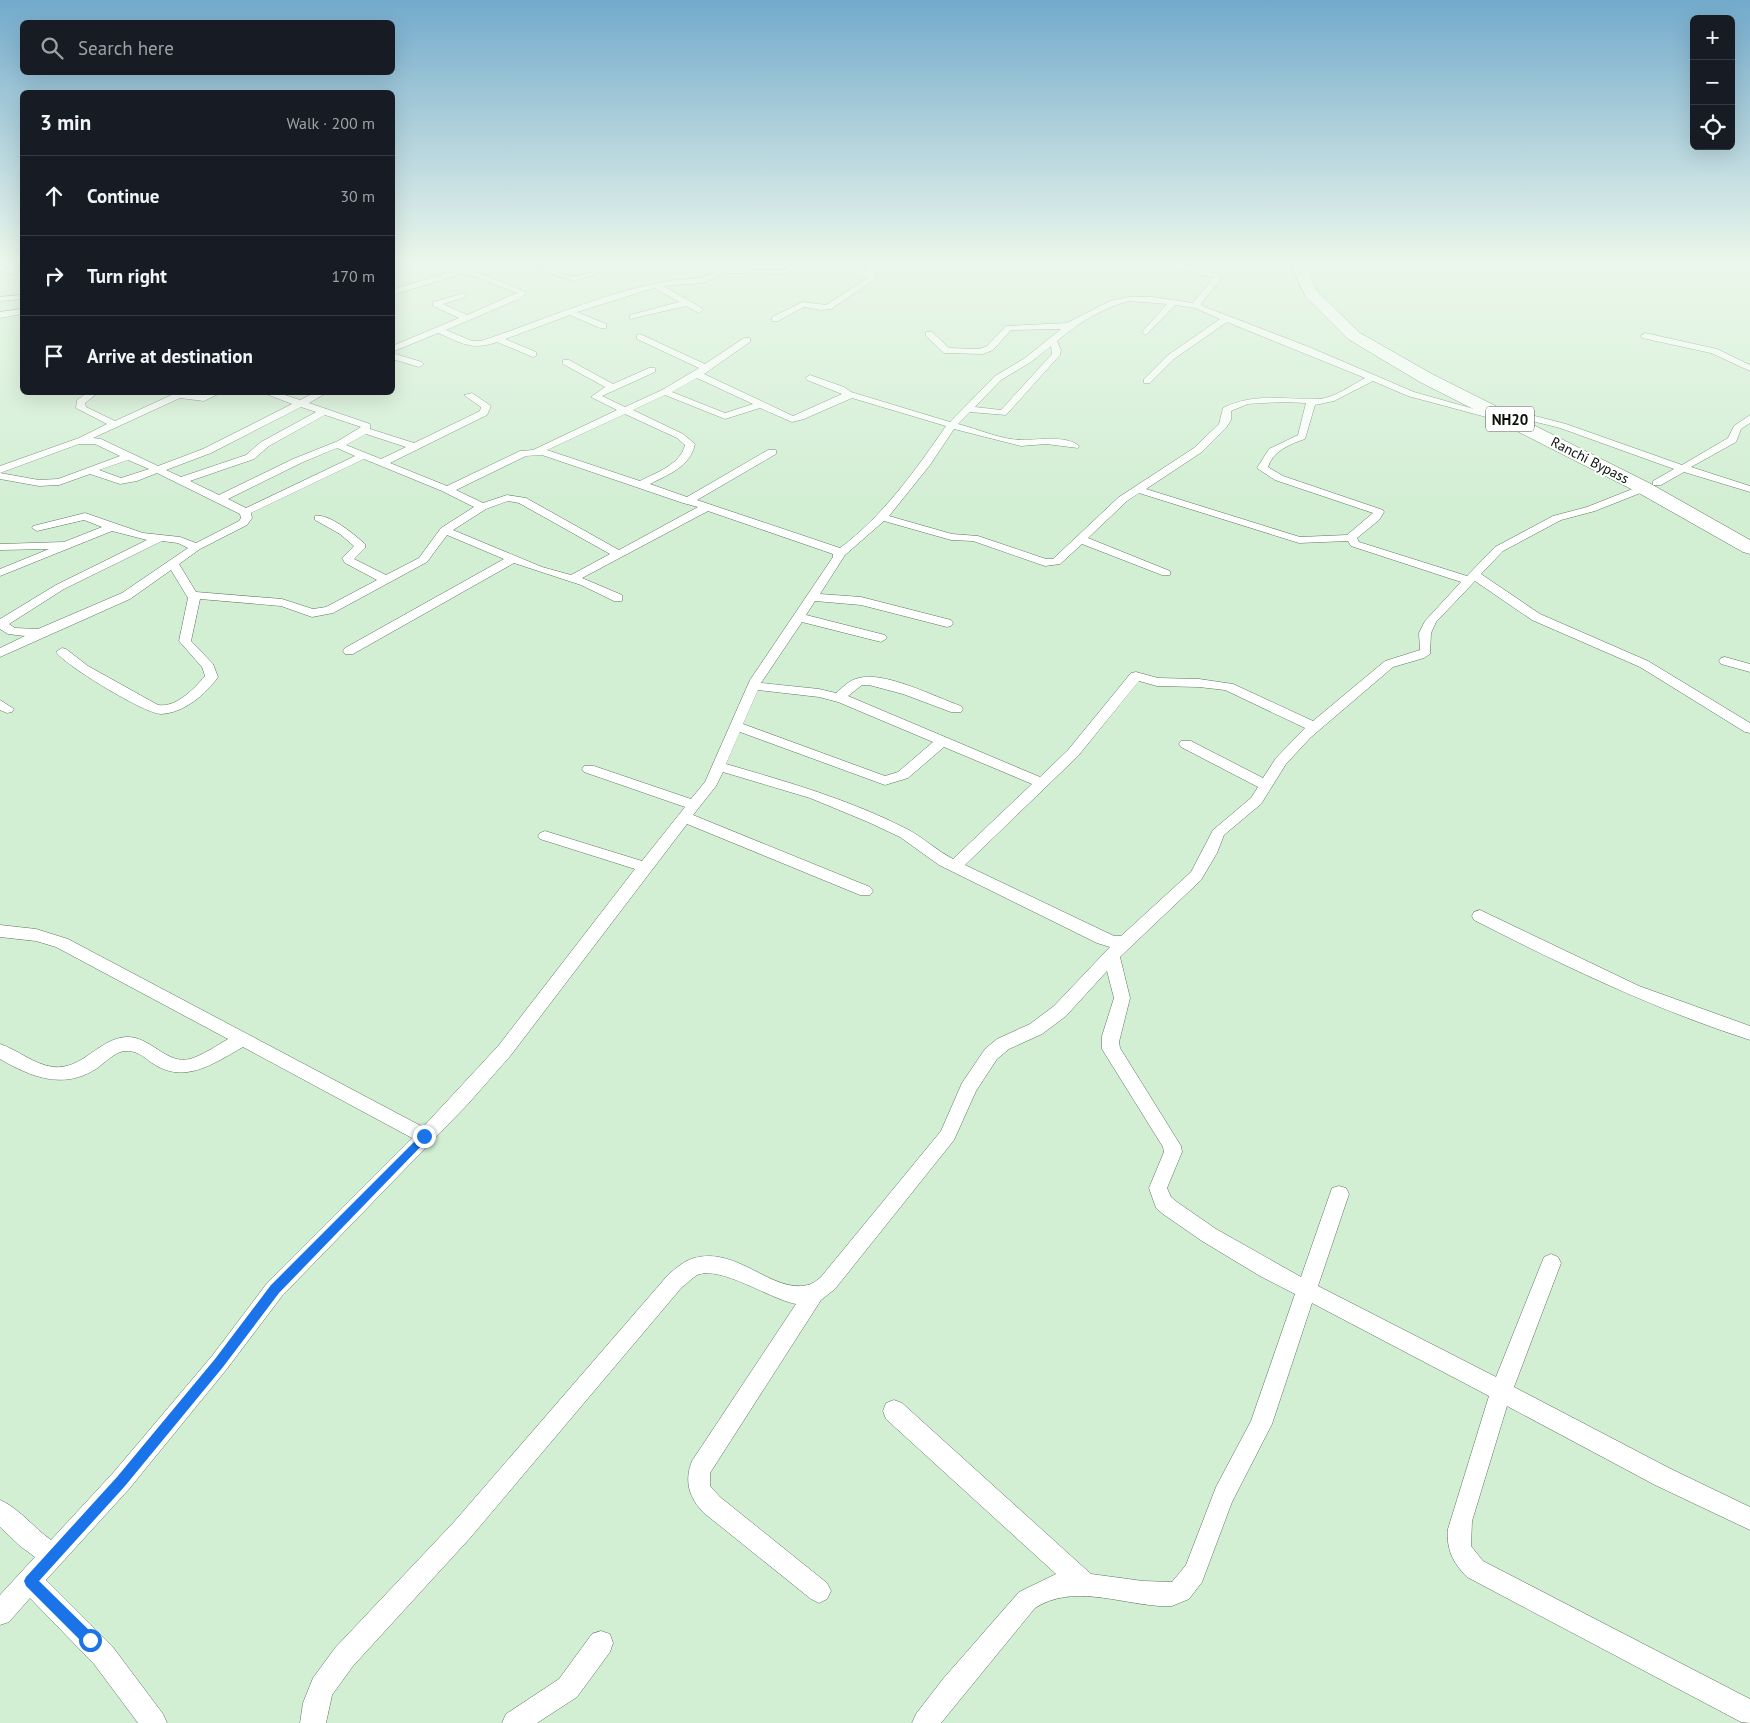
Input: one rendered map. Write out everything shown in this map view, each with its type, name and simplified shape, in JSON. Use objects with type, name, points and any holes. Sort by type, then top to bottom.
[{"type":"highway","name":"Ranchi Bypass","points":[[1365,342],[1426,378],[1523,420]]},
{"type":"highway","name":"Ranchi Bypass","points":[[1382,342],[1523,420],[1750,535]]},
{"type":"highway","name":"Ranchi Bypass","points":[[1650,486],[1750,548]]},
{"type":"street","points":[[395,348],[407,342]]},
{"type":"street","points":[[468,342],[474,345],[484,342]]},
{"type":"street","points":[[506,342],[533,354]]},
{"type":"street","points":[[650,342],[706,368]]},
{"type":"street","points":[[446,490],[458,486],[524,453],[537,451],[665,392],[697,374],[743,342]]},
{"type":"street","points":[[938,342],[947,351],[976,353],[987,350],[994,342]]},
{"type":"street","points":[[0,1612],[54,1556],[147,1450],[219,1363],[275,1289],[505,1050],[559,982],[584,945],[711,783],[753,686],[834,565],[839,554],[859,539],[881,518],[926,463],[951,426],[998,378],[1052,342]]},
{"type":"street","points":[[968,409],[993,414],[1003,413],[1056,355],[1057,350],[1053,342]]},
{"type":"street","points":[[1148,381],[1171,357],[1192,342]]},
{"type":"street","points":[[1290,342],[1372,378],[1438,402],[1570,429],[1750,490]]},
{"type":"street","points":[[1674,342],[1714,351],[1750,368]]},
{"type":"street","points":[[395,357],[418,364]]},
{"type":"street","points":[[566,362],[612,387]]},
{"type":"street","points":[[643,484],[682,461],[687,456],[690,444],[680,436],[596,396],[652,370]]},
{"type":"street","points":[[697,374],[787,418],[796,419],[849,395]]},
{"type":"street","points":[[810,378],[835,387],[849,395],[951,426],[1021,443],[1046,441],[1074,446]]},
{"type":"street","points":[[881,518],[951,537],[974,538],[1051,564],[1056,562],[1136,489],[1198,450],[1208,438],[1223,426],[1226,420],[1226,410],[1231,407],[1261,399],[1316,401],[1331,399],[1372,378]]},
{"type":"street","points":[[665,392],[725,416],[759,404]]},
{"type":"street","points":[[89,395],[80,402],[81,408],[114,424]]},
{"type":"street","points":[[0,470],[78,441],[179,395],[204,398],[211,395]]},
{"type":"street","points":[[219,499],[305,457],[340,444],[368,428],[363,424],[274,395]]},
{"type":"street","points":[[91,471],[114,480],[125,481],[206,451],[319,395]]},
{"type":"street","points":[[381,463],[484,413],[486,406],[469,395]]},
{"type":"street","points":[[1136,489],[1299,540],[1351,538],[1375,518],[1379,512],[1279,478],[1262,468],[1263,463],[1279,446],[1302,437],[1309,406],[1316,401]]},
{"type":"street","points":[[181,480],[250,457],[265,444],[326,412]]},
{"type":"street","points":[[819,1591],[712,1505],[703,1495],[697,1484],[700,1469],[814,1294],[828,1282],[948,1135],[968,1088],[996,1048],[1036,1028],[1060,1011],[1118,948],[1196,876],[1210,854],[1218,833],[1256,801],[1281,761],[1315,727],[1389,664],[1420,655],[1426,651],[1427,628],[1470,577],[1499,549],[1550,521],[1591,509],[1650,486],[1732,440],[1736,428],[1750,418]]},
{"type":"street","points":[[365,431],[416,447]]},
{"type":"street","points":[[0,653],[40,633],[126,596],[196,547],[247,520],[245,512],[158,469],[97,441],[78,441]]},
{"type":"street","points":[[340,444],[345,450],[446,490],[482,507]]},
{"type":"street","points":[[537,451],[643,484],[705,508],[833,549],[839,554]]},
{"type":"street","points":[[688,501],[772,452]]},
{"type":"street","points":[[0,476],[48,484],[91,471],[129,456]]},
{"type":"street","points":[[245,512],[362,456]]},
{"type":"street","points":[[193,595],[271,601],[312,613],[336,608],[423,560],[446,530],[482,507],[507,498],[522,500],[618,554]]},
{"type":"street","points":[[572,579],[705,508]]},
{"type":"street","points":[[37,528],[85,516],[110,527],[160,538],[180,540],[196,547]]},
{"type":"street","points":[[319,518],[344,532],[361,546],[348,558],[349,561],[387,580]]},
{"type":"street","points":[[0,573],[71,545],[110,527]]},
{"type":"street","points":[[446,530],[618,598]]},
{"type":"street","points":[[40,633],[12,631],[0,624],[60,587],[160,538]]},
{"type":"street","points":[[1351,538],[1355,544],[1470,577],[1536,617],[1644,664],[1750,729]]},
{"type":"street","points":[[1080,539],[1166,573]]},
{"type":"street","points":[[0,547],[71,545]]},
{"type":"street","points":[[349,652],[514,558]]},
{"type":"street","points":[[62,652],[82,669],[159,711],[169,708],[196,693],[212,678],[208,666],[185,642],[186,631],[194,604],[193,595],[173,564]]},
{"type":"street","points":[[811,597],[861,601],[948,623]]},
{"type":"street","points":[[798,618],[881,638]]},
{"type":"street","points":[[1725,661],[1750,668]]},
{"type":"street","points":[[956,866],[1073,753],[1136,676],[1157,682],[1199,683],[1228,687],[1315,727]]},
{"type":"street","points":[[839,698],[855,684],[866,681],[893,687],[956,709]]},
{"type":"street","points":[[753,686],[839,698],[1042,783]]},
{"type":"street","points":[[736,726],[885,781],[903,775],[941,742]]},
{"type":"street","points":[[1186,744],[1266,785]]},
{"type":"street","points":[[719,766],[830,801],[905,834],[935,855],[956,866],[1103,939],[1114,942],[1118,948],[1122,1005],[1109,1040],[1111,1049],[1172,1146],[1173,1152],[1160,1180],[1159,1196],[1170,1208],[1209,1235],[1306,1291],[1376,1325],[1501,1392],[1750,1520]]},
{"type":"street","points":[[588,769],[689,811],[865,891]]},
{"type":"street","points":[[545,836],[645,867]]},
{"type":"street","points":[[1480,916],[1556,955],[1633,990],[1750,1033]]},
{"type":"street","points":[[0,931],[42,936],[62,943],[424,1136]]},
{"type":"street","points":[[0,1051],[31,1068],[59,1074],[74,1072],[114,1047],[125,1043],[144,1048],[171,1065],[182,1067],[195,1064],[241,1040]]},
{"type":"street","points":[[925,1723],[952,1688],[1027,1600],[1054,1586],[1085,1584],[1170,1595],[1182,1590],[1191,1577],[1212,1529],[1224,1494],[1246,1457],[1261,1424],[1339,1194]]},
{"type":"street","points":[[1551,1263],[1501,1392],[1461,1522],[1457,1538],[1462,1555],[1475,1568],[1750,1713]]},
{"type":"street","points":[[313,1723],[316,1703],[322,1687],[344,1657],[462,1530],[675,1281],[693,1268],[712,1264],[732,1269],[787,1293],[797,1295],[814,1294]]},
{"type":"street","points":[[894,1411],[1085,1584]]},
{"type":"street","points":[[0,1511],[28,1538],[54,1556]]},
{"type":"street","points":[[30,1581],[74,1622],[103,1655],[154,1723]]},
{"type":"street","points":[[515,1723],[568,1688],[601,1643]]},
{"type":"route","points":[[90,1640],[74,1622],[30,1581],[121,1482],[219,1363],[250,1318],[275,1289],[343,1217],[424,1136]]}]
